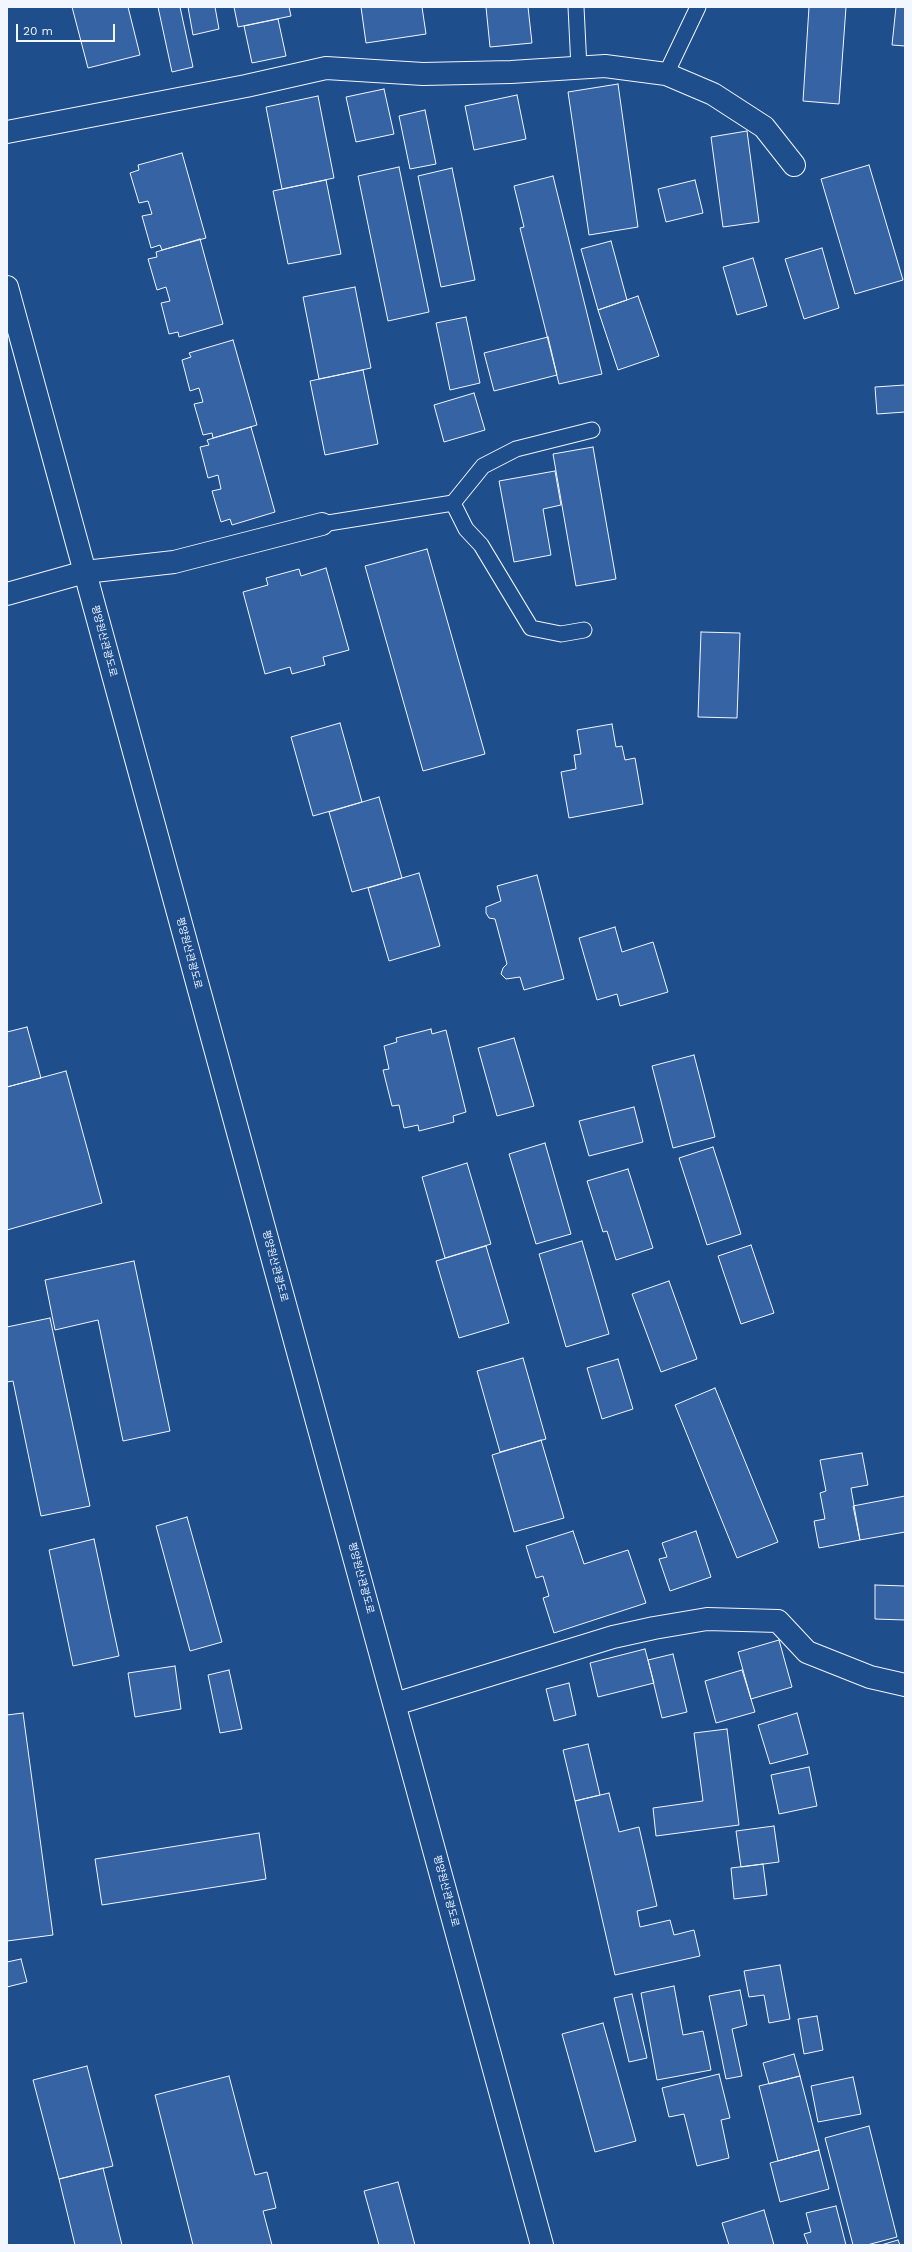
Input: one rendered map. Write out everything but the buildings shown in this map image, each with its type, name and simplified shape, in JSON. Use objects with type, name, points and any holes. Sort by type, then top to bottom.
[{"type":"main road","points":[[7,132],[246,86],[326,68],[423,74],[511,72],[605,66],[666,74],[713,94],[764,127],[794,165]]},
{"type":"main road","name":"평양원산관광도로","points":[[7,286],[542,2245]]},
{"type":"main road","points":[[7,594],[85,572],[174,562],[322,524]]},
{"type":"main road","points":[[395,1704],[612,1637],[654,1628],[707,1620],[778,1622],[807,1652],[870,1677],[905,1685]]},
{"type":"lane","points":[[576,7],[579,68]]},
{"type":"lane","points":[[666,74],[698,7]]},
{"type":"lane","points":[[322,524],[453,503],[483,466],[516,450],[592,430]]},
{"type":"lane","points":[[453,503],[466,529],[480,545],[531,628],[561,634],[584,630]]}]
